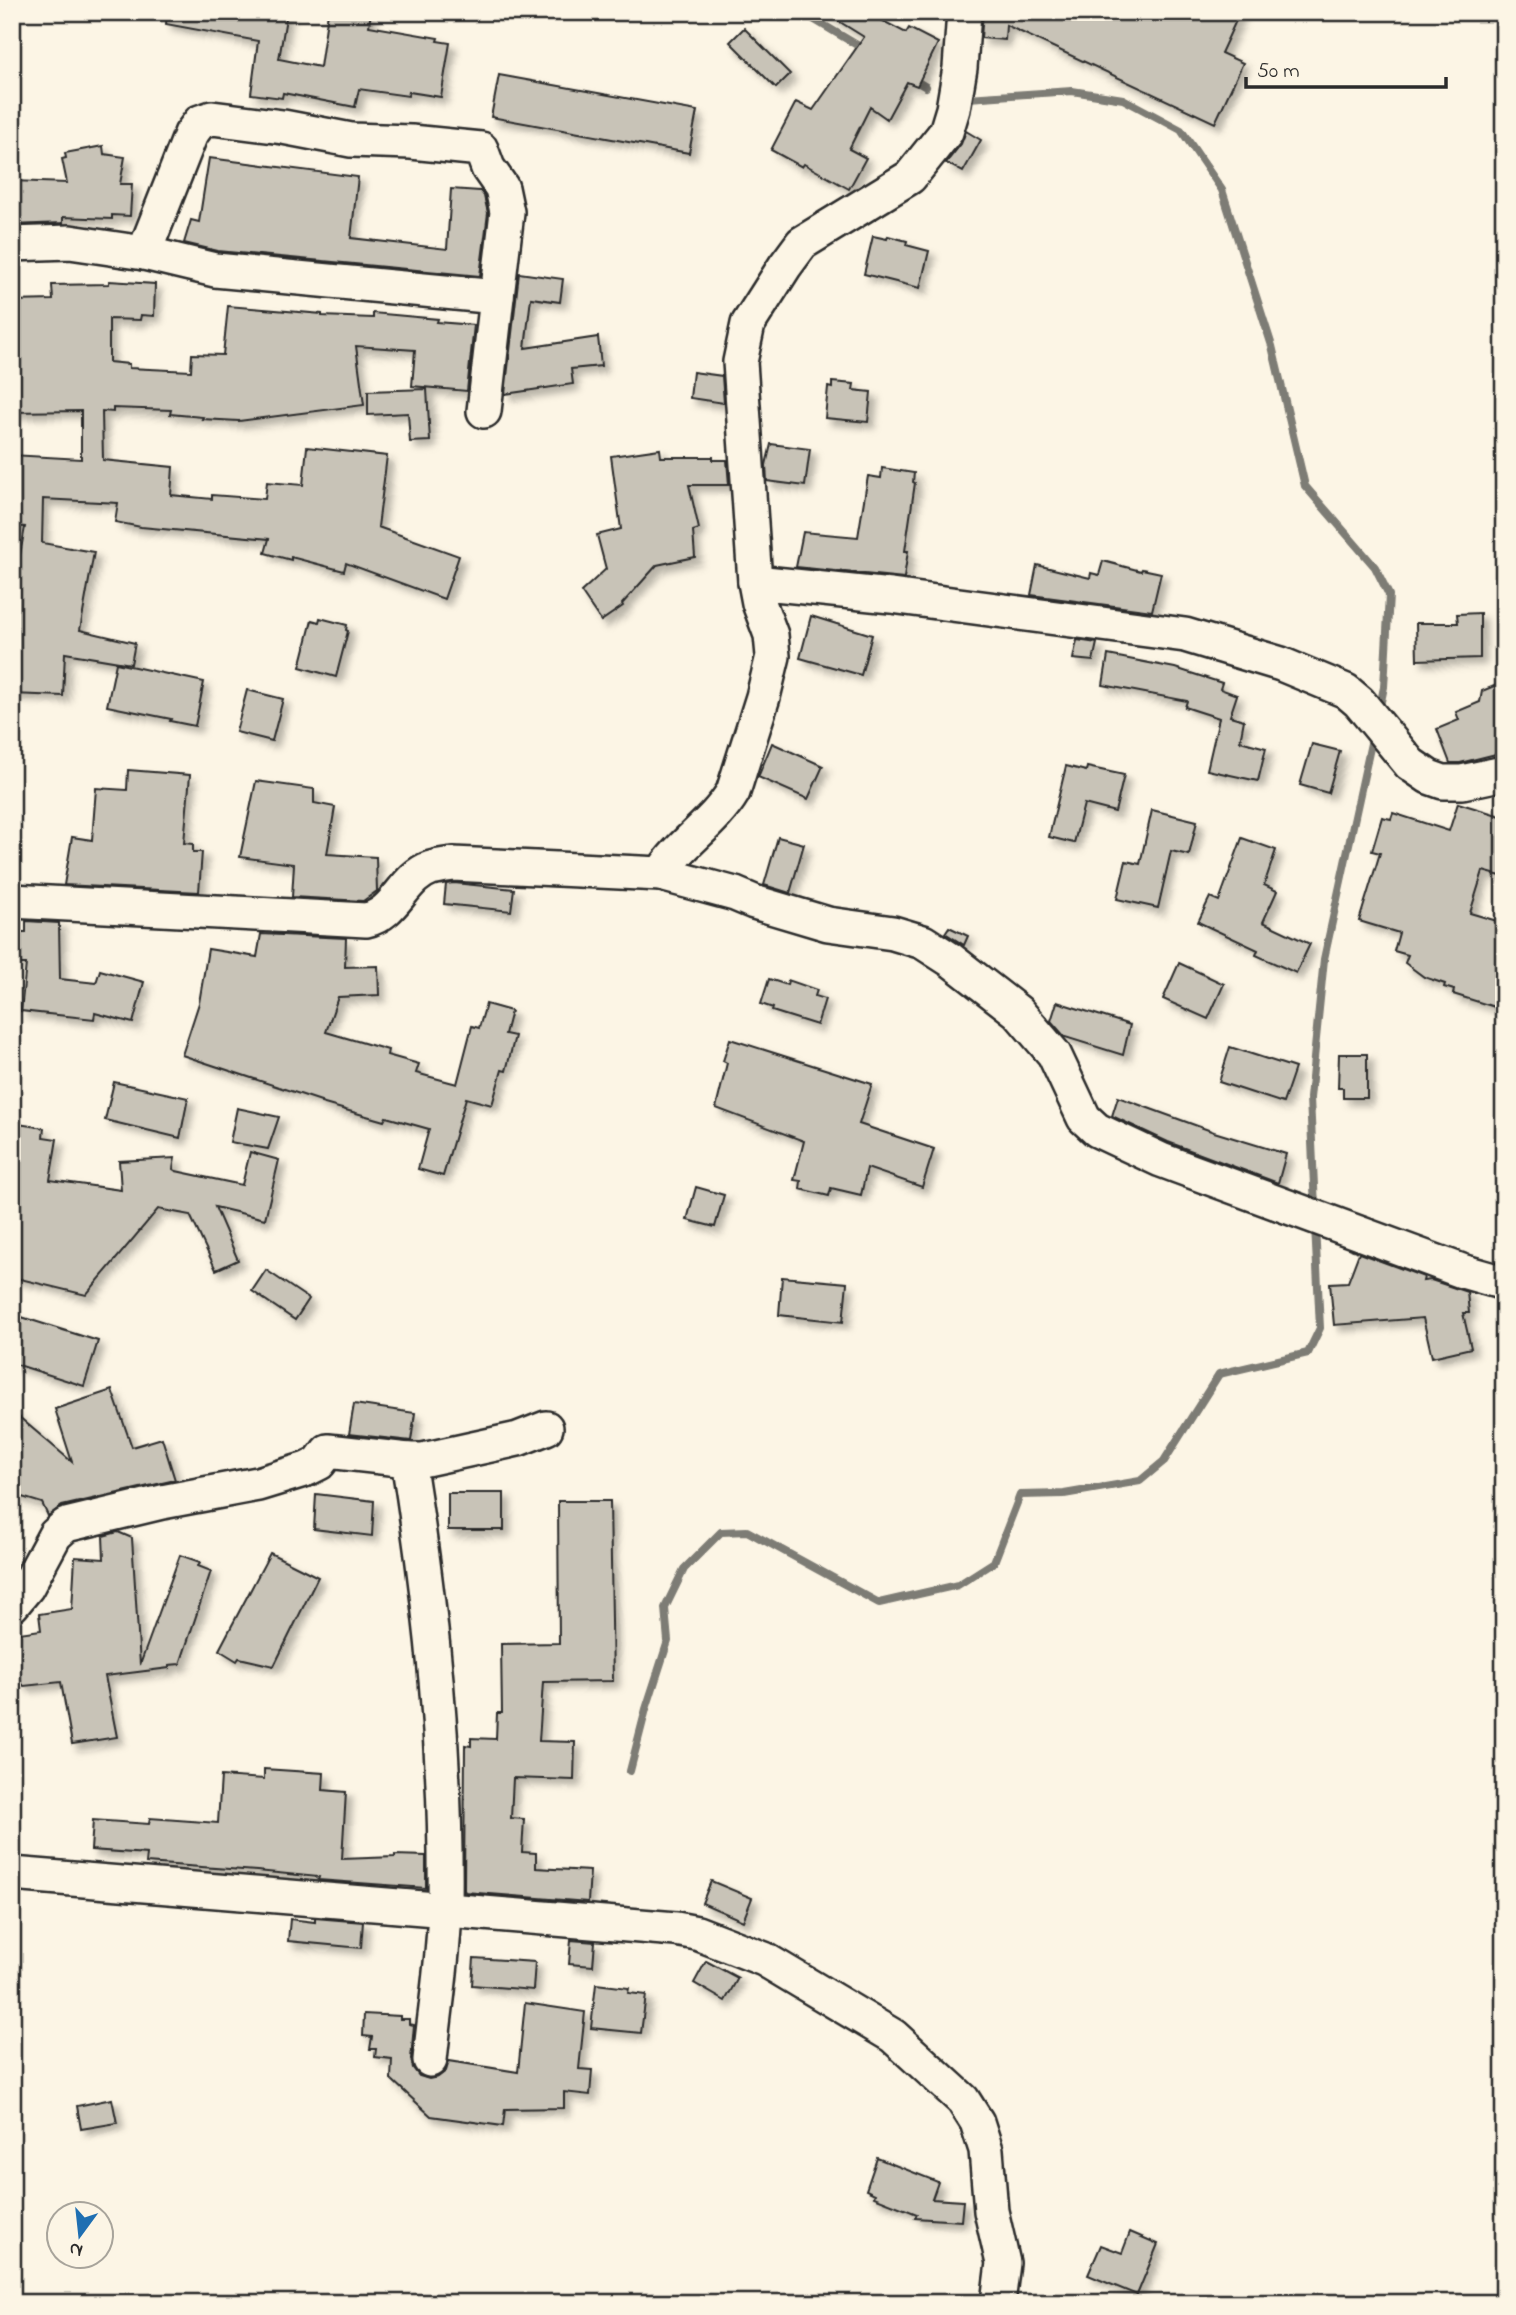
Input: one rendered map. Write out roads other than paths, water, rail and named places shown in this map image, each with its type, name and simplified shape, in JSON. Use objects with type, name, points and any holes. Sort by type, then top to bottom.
[{"type":"street","points":[[661,874],[670,859],[726,804],[733,792],[764,697],[773,656],[771,635],[759,603],[755,582],[740,362],[748,324],[803,243],[911,177],[946,132],[960,68],[964,12]]},
{"type":"street","points":[[144,253],[191,134],[200,122],[212,118],[283,127],[351,140],[411,142],[481,149],[488,168],[502,188],[507,212],[484,411]]},
{"type":"street","points":[[12,244],[71,242],[144,253],[215,270],[498,297]]},
{"type":"street","points":[[755,582],[891,596],[1185,635],[1281,664],[1346,691],[1410,764],[1429,777],[1443,782],[1462,782],[1504,772]]},
{"type":"street","points":[[12,901],[366,920],[378,918],[388,910],[414,879],[429,868],[453,864],[661,874],[828,924],[893,933],[923,942],[951,960],[1018,1012],[1054,1054],[1084,1118],[1097,1130],[1161,1160],[1462,1271],[1504,1283]]},
{"type":"street","points":[[12,1605],[27,1587],[55,1535],[66,1525],[162,1502],[258,1484],[307,1469],[319,1463],[328,1451],[408,1461],[422,1460],[518,1439],[546,1428]]},
{"type":"street","points":[[408,1461],[438,1686],[444,1783],[445,1909],[430,2060]]},
{"type":"street","points":[[12,1874],[676,1929],[697,1933],[764,1959],[893,2036],[962,2100],[976,2122],[986,2150],[991,2211],[1003,2263],[998,2303]]},
{"type":"waterway","points":[[808,12],[810,17],[867,51]]},
{"type":"waterway","points":[[911,78],[926,87]]},
{"type":"waterway","points":[[968,98],[1072,91],[1123,99],[1181,130],[1222,190],[1272,346],[1305,486],[1375,567],[1389,595],[1384,687],[1379,711]]},
{"type":"waterway","points":[[1315,1208],[1310,1098],[1324,959],[1373,734]]},
{"type":"waterway","points":[[630,1771],[668,1641],[665,1608],[684,1569],[721,1532],[747,1531],[879,1603],[958,1585],[994,1562],[1020,1495],[1064,1494],[1140,1481],[1164,1461],[1219,1374],[1308,1353],[1320,1328],[1315,1225]]}]
